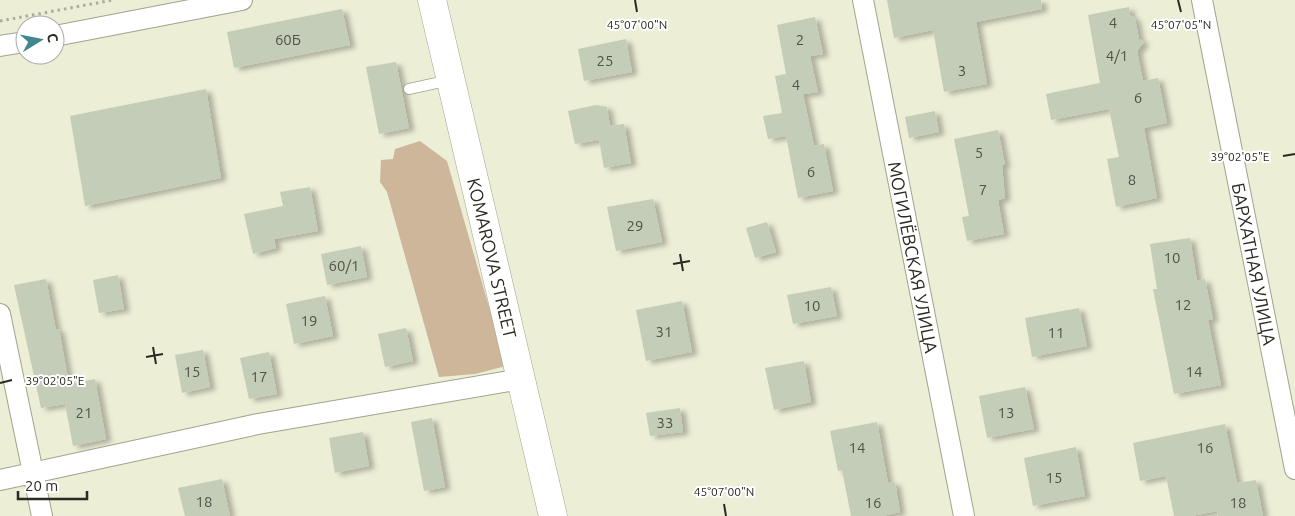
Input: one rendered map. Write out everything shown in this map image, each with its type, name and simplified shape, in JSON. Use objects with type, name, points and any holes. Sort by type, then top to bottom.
[{"type":"street","points":[[65,34],[242,0]]},
{"type":"street","name":"KOMAROVA STREET","points":[[432,0],[553,516]]},
{"type":"street","name":"МОГИЛЁВСКАЯ УЛИЦА","points":[[862,0],[964,516]]},
{"type":"street","name":"БАРХАТНАЯ УЛИЦА","points":[[1202,0],[1295,469]]},
{"type":"street","points":[[0,46],[15,44]]},
{"type":"street","points":[[0,314],[42,516]]},
{"type":"street","points":[[0,480],[258,424],[521,379]]},
{"type":"lane","points":[[409,89],[451,80]]},
{"type":"path","points":[[0,21],[112,0]]},
{"type":"shaded area","points":[[420,141],[447,161],[506,366],[475,374],[439,377],[387,192],[380,182],[381,160],[393,159],[395,149]]},
{"type":"building","points":[[887,0],[1041,0],[1042,9],[976,22],[987,84],[944,92],[933,30],[894,38]]},
{"type":"building","points":[[1129,7],[1130,15],[1135,18],[1139,39],[1144,42],[1137,51],[1143,81],[1158,78],[1167,123],[1144,128],[1157,198],[1116,207],[1107,159],[1119,157],[1109,109],[1051,120],[1046,94],[1100,83],[1088,15]]},
{"type":"building","points":[[342,9],[350,45],[234,68],[227,32]]},
{"type":"building","points":[[815,17],[823,54],[810,56],[818,92],[803,94],[814,146],[824,144],[833,191],[798,198],[786,136],[768,139],[763,116],[782,113],[775,76],[786,74],[777,25]]},
{"type":"building","points":[[626,39],[632,72],[584,81],[578,49]]},
{"type":"building","points":[[396,62],[409,128],[379,134],[366,67]]},
{"type":"building","points":[[206,89],[221,178],[85,206],[70,116]]},
{"type":"building","points":[[596,105],[607,107],[610,126],[624,124],[631,163],[604,168],[599,140],[575,144],[568,111]]},
{"type":"building","points":[[935,111],[939,132],[909,138],[905,117]]},
{"type":"building","points":[[998,130],[1005,165],[1002,165],[1005,198],[998,200],[1004,234],[967,241],[962,217],[969,216],[954,139]]},
{"type":"building","points":[[310,187],[318,231],[274,239],[276,248],[253,254],[244,214],[283,206],[280,192]]},
{"type":"building","points":[[653,199],[662,242],[616,251],[607,207]]},
{"type":"building","points":[[767,222],[776,252],[755,258],[746,228]]},
{"type":"building","points":[[1190,238],[1197,281],[1205,279],[1213,319],[1208,320],[1221,385],[1174,394],[1153,289],[1157,289],[1150,244]]},
{"type":"building","points":[[361,246],[367,277],[327,285],[321,254]]},
{"type":"building","points":[[118,275],[124,309],[99,313],[93,280]]},
{"type":"building","points":[[46,279],[56,330],[59,329],[69,384],[95,379],[106,439],[73,446],[65,404],[41,408],[14,285]]},
{"type":"building","points":[[831,287],[837,316],[793,324],[787,295]]},
{"type":"building","points":[[325,296],[333,336],[294,344],[286,304]]},
{"type":"building","points":[[682,301],[692,352],[646,361],[636,310]]},
{"type":"building","points":[[1079,308],[1087,346],[1032,357],[1025,318]]},
{"type":"building","points":[[406,328],[413,361],[385,367],[378,334]]},
{"type":"building","points":[[203,350],[210,387],[182,393],[175,355]]},
{"type":"building","points":[[269,352],[277,394],[249,399],[240,358]]},
{"type":"building","points":[[804,361],[811,402],[774,410],[765,368]]},
{"type":"building","points":[[1025,387],[1034,429],[987,438],[979,396]]},
{"type":"building","points":[[680,408],[683,432],[650,436],[646,413]]},
{"type":"building","points":[[432,418],[445,487],[424,491],[411,422]]},
{"type":"building","points":[[877,422],[888,483],[895,482],[900,512],[882,516],[851,516],[842,470],[838,471],[830,431]]},
{"type":"building","points":[[1225,424],[1237,483],[1256,480],[1263,516],[1218,516],[1217,511],[1191,516],[1174,516],[1166,476],[1140,481],[1133,443]]},
{"type":"building","points":[[363,432],[369,466],[335,473],[329,438]]},
{"type":"building","points":[[1076,447],[1085,496],[1033,506],[1024,458]]},
{"type":"building","points":[[222,479],[230,516],[185,516],[178,488]]}]
